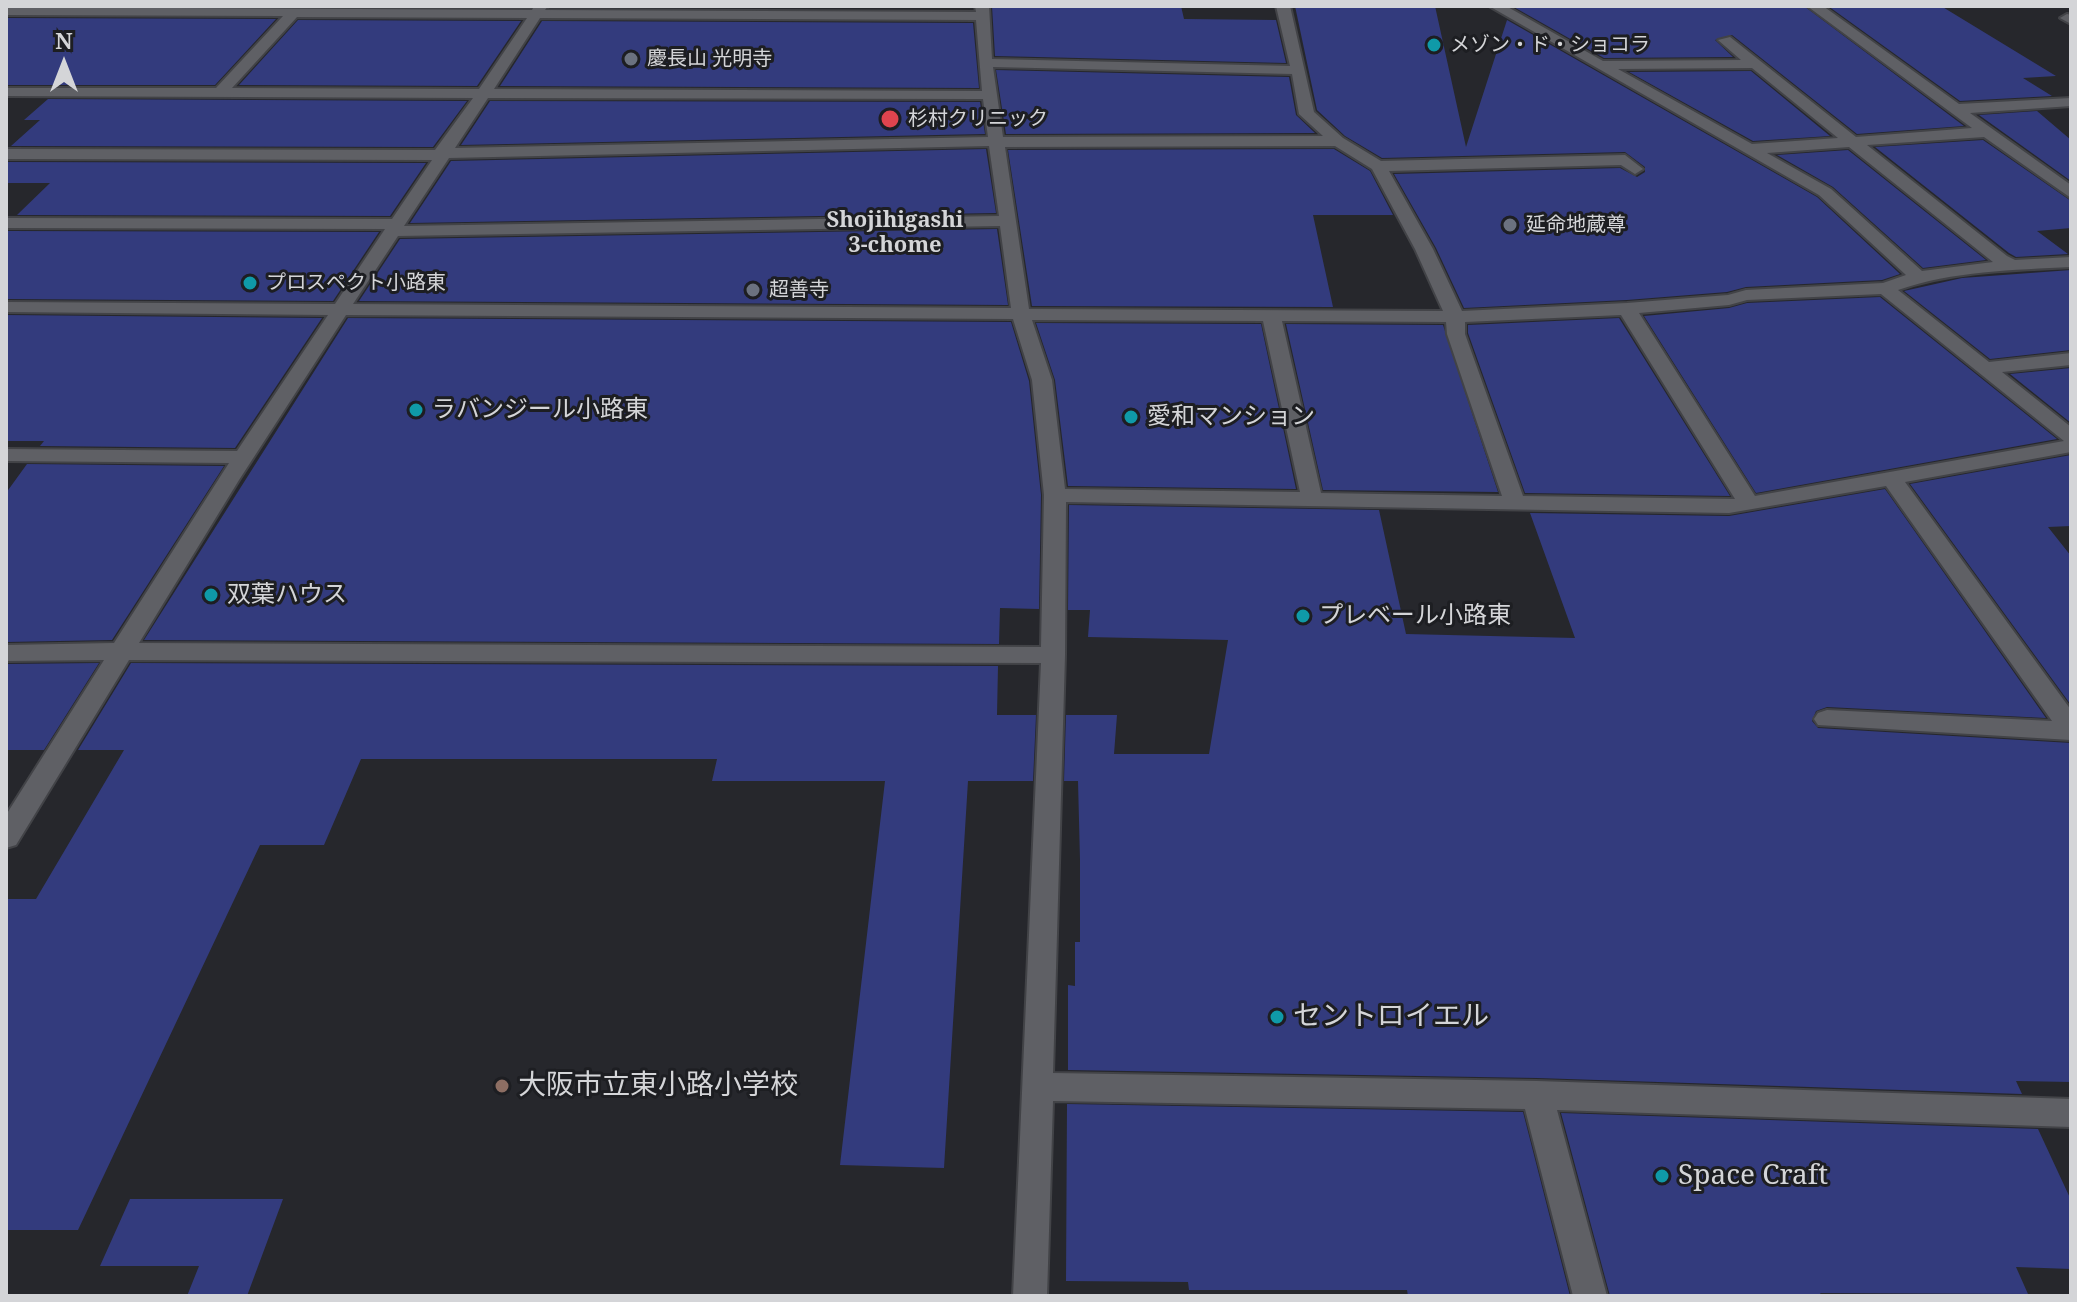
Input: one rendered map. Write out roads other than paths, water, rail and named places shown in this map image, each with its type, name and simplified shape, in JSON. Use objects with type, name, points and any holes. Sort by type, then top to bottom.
[{"type":"street","points":[[1283,6],[1307,114],[1338,141],[1378,166],[1424,249],[1455,317],[1456,334],[1515,503]]},
{"type":"street","points":[[1496,6],[1825,192],[1918,277]]},
{"type":"street","points":[[1814,6],[2071,193]]},
{"type":"street","points":[[221,92],[304,10]]},
{"type":"street","points":[[6,838],[244,457],[343,309],[440,154],[539,10]]},
{"type":"street","points":[[6,11],[982,11],[985,63],[1021,314],[1042,380],[1055,495],[1053,655],[1030,1296]]},
{"type":"street","points":[[1725,40],[2001,260],[2013,265]]},
{"type":"street","points":[[985,63],[1298,70]]},
{"type":"street","points":[[1601,65],[1755,64]]},
{"type":"street","points":[[6,92],[990,95]]},
{"type":"street","points":[[1955,109],[2071,102]]},
{"type":"street","points":[[1750,149],[1987,132]]},
{"type":"street","points":[[6,154],[440,154],[997,142],[1338,141]]},
{"type":"street","points":[[1378,166],[1625,160],[1635,169]]},
{"type":"street","points":[[6,223],[394,227],[1009,221]]},
{"type":"street","points":[[6,307],[1455,317],[1627,309],[1729,300],[1746,295],[1885,288],[1918,277],[2013,265],[2071,262]]},
{"type":"street","points":[[1885,288],[2071,437]]},
{"type":"street","points":[[1627,309],[1749,504]]},
{"type":"street","points":[[1271,314],[1312,499]]},
{"type":"street","points":[[1984,368],[2071,359]]},
{"type":"street","points":[[1055,495],[1729,506],[2071,446]]},
{"type":"street","points":[[6,455],[244,457]]},
{"type":"street","points":[[1890,477],[2071,730]]},
{"type":"street","points":[[6,653],[1053,655]]},
{"type":"street","points":[[1827,719],[2071,730]]},
{"type":"street","points":[[1038,1087],[1537,1095],[2071,1113]]},
{"type":"street","points":[[1537,1095],[1590,1296]]},
{"type":"place","name":"メゾン・ド・ショコラ","points":[[1434,45]]},
{"type":"place","name":"慶長山 光明寺","points":[[631,59]]},
{"type":"place","name":"杉村クリニック","points":[[890,119]]},
{"type":"place","name":"延命地蔵尊","points":[[1510,225]]},
{"type":"place","name":"プロスペクト小路東","points":[[250,283]]},
{"type":"place","name":"超善寺","points":[[753,290]]},
{"type":"place","name":"ラバンジール小路東","points":[[416,410]]},
{"type":"place","name":"愛和マンション","points":[[1131,417]]},
{"type":"place","name":"双葉ハウス","points":[[211,595]]},
{"type":"place","name":"プレベール小路東","points":[[1303,616]]},
{"type":"place","name":"セントロイエル","points":[[1277,1017]]},
{"type":"place","name":"大阪市立東小路小学校","points":[[502,1086]]},
{"type":"place","name":"Space Craft","points":[[1662,1176]]},
{"type":"district","name":"Shojihigashi 3-chome","points":[[895,234]]}]
